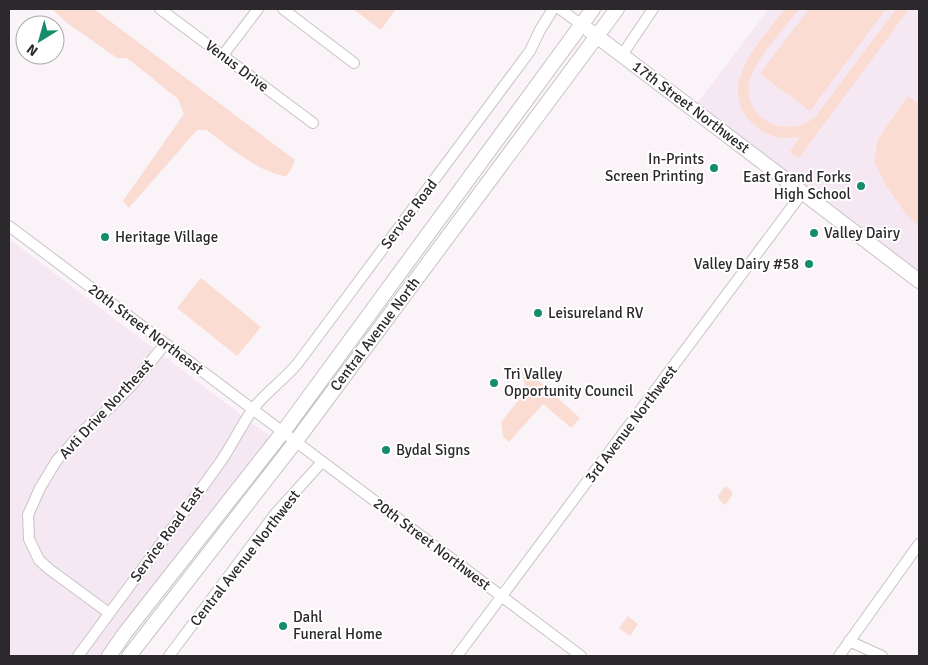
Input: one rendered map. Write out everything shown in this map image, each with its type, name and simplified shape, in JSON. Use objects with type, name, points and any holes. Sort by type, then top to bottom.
[{"type":"main road","name":"Central Avenue North","points":[[109,656],[283,432],[593,9]]},
{"type":"main road","name":"Central Avenue North","points":[[129,656],[296,441],[617,9]]},
{"type":"main road","name":"17th Street Northwest","points":[[582,24],[919,281]]},
{"type":"street","name":"Venus Drive","points":[[160,9],[313,123]]},
{"type":"street","points":[[224,55],[258,9]]},
{"type":"street","points":[[283,9],[354,64]]},
{"type":"street","name":"Service Road","points":[[252,410],[266,394],[288,376],[298,363],[530,51],[553,9]]},
{"type":"street","points":[[560,9],[582,24]]},
{"type":"street","points":[[622,56],[653,9]]},
{"type":"street","name":"3rd Avenue Northwest","points":[[458,656],[804,192]]},
{"type":"street","name":"20th Street Northeast","points":[[9,226],[283,432]]},
{"type":"street","name":"Avti Drive Northeast","points":[[109,613],[39,560],[29,539],[27,528],[28,515],[40,488],[57,460],[86,428],[132,386],[165,344]]},
{"type":"street","name":"Service Road East","points":[[78,656],[220,462],[252,410]]},
{"type":"street","name":"20th Street Northwest","points":[[283,432],[581,656]]},
{"type":"street","name":"Central Avenue Northwest","points":[[169,656],[275,514],[322,462]]},
{"type":"street","points":[[839,656],[919,544]]},
{"type":"street","points":[[849,641],[882,656]]},
{"type":"shaded area","points":[[52,9],[94,9],[295,160],[291,170],[286,176],[275,174],[254,164],[206,130],[197,130],[129,208],[123,201],[184,114],[178,99],[127,58],[117,58],[67,23],[65,15],[58,15]]},
{"type":"shaded area","points":[[353,9],[396,9],[381,30]]},
{"type":"shaded area","name":"East Grand Forks High School","points":[[769,9],[919,9],[919,268],[915,273],[696,105]]},
{"type":"shaded area","points":[[785,9],[799,9],[753,71],[750,79],[749,93],[752,105],[768,122],[779,126],[791,127],[803,124],[815,117],[896,9],[909,9],[799,158],[790,152],[800,137],[776,137],[759,129],[743,110],[738,95],[739,80],[745,64],[764,35]]},
{"type":"shaded area","points":[[809,9],[886,9],[810,111],[760,74]]},
{"type":"shaded area","points":[[908,96],[919,104],[919,226],[907,215],[886,186],[874,161],[878,139]]},
{"type":"shaded area","points":[[9,239],[272,438],[107,656],[9,656]]},
{"type":"shaded area","points":[[201,278],[261,327],[237,356],[177,308]]},
{"type":"shaded area","points":[[522,366],[580,418],[571,428],[543,404],[509,442],[503,437],[501,422],[526,391]]},
{"type":"shaded area","points":[[727,487],[732,491],[732,496],[725,505],[718,496]]},
{"type":"shaded area","points":[[628,616],[638,624],[630,636],[619,628]]},
{"type":"place","name":"In-Prints Screen Printing","points":[[714,168]]},
{"type":"place","name":"East Grand Forks High School","points":[[861,186]]},
{"type":"place","name":"Valley Dairy","points":[[814,233]]},
{"type":"place","name":"Heritage Village","points":[[105,237]]},
{"type":"place","name":"Valley Dairy #58","points":[[809,264]]},
{"type":"place","name":"Leisureland RV","points":[[538,313]]},
{"type":"place","name":"Tri Valley Opportunity Council","points":[[494,383]]},
{"type":"place","name":"Bydal Signs","points":[[386,450]]},
{"type":"place","name":"Dahl Funeral Home","points":[[283,626]]}]
